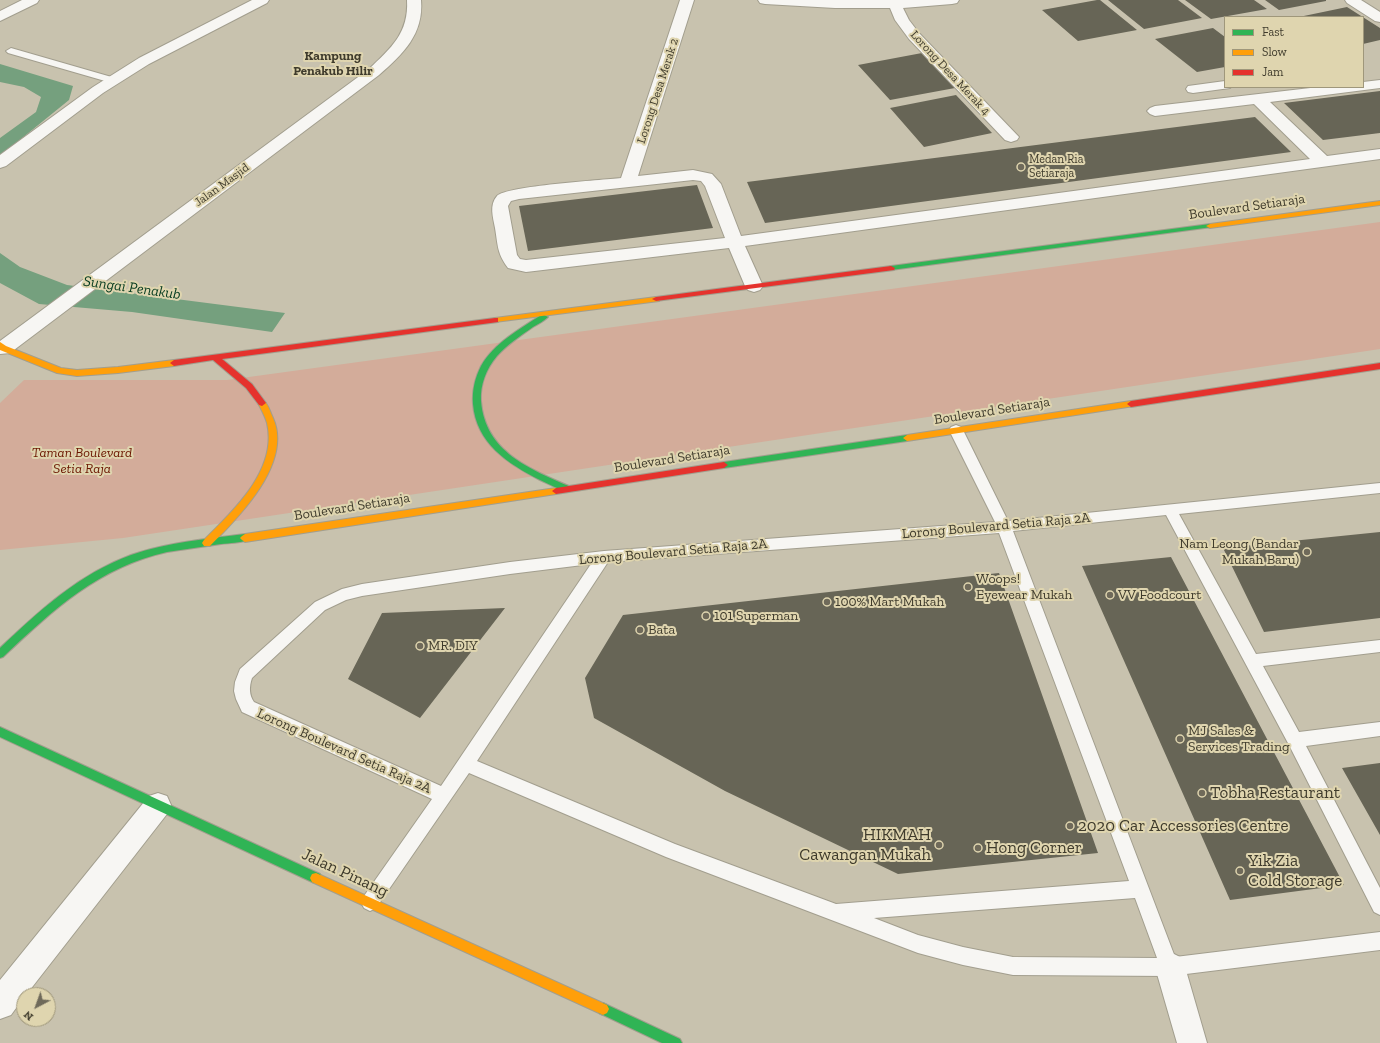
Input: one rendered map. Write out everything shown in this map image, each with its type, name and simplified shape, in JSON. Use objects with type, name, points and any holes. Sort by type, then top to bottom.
[{"type":"street","points":[[0,17],[32,0]]},
{"type":"street","points":[[0,163],[112,80],[144,61],[262,0]]},
{"type":"street","name":"Jalan Masjid","points":[[1,347],[90,283],[374,72],[401,45],[409,33],[414,21],[416,9],[414,0]]},
{"type":"street","name":"Lorong Desa Merak 2","points":[[628,182],[687,0]]},
{"type":"street","points":[[765,0],[854,5],[952,0]]},
{"type":"street","points":[[1352,0],[1380,18]]},
{"type":"street","name":"Lorong Desa Merak 4","points":[[895,3],[902,20],[914,36],[1011,137]]},
{"type":"street","points":[[1364,86],[1380,84]]},
{"type":"street","points":[[1193,89],[1224,85]]},
{"type":"street","points":[[1155,111],[1349,88]]},
{"type":"street","points":[[1258,99],[1323,162]]},
{"type":"street","points":[[754,286],[736,242],[713,184],[706,177],[693,175],[517,194],[504,198],[500,206],[508,256],[510,260],[520,266],[526,266],[736,242],[1380,154]]},
{"type":"street","name":"Boulevard Setiaraja","points":[[1,347],[45,366],[60,370],[77,373],[118,370],[1380,203]]},
{"type":"street","points":[[550,313],[520,332],[495,352],[480,373],[475,393],[477,416],[487,438],[506,456],[530,472],[568,488]]},
{"type":"street","points":[[207,543],[240,510],[256,489],[267,468],[273,447],[272,424],[266,407],[255,392],[240,376],[214,358]]},
{"type":"street","name":"Boulevard Setiaraja","points":[[0,654],[52,605],[90,578],[111,567],[158,551],[1380,366]]},
{"type":"street","name":"Jalan Pinang","points":[[0,732],[676,1043]]},
{"type":"street","points":[[0,1004],[158,805]]},
{"type":"street","points":[[1170,967],[1192,1043]]},
{"type":"lane","points":[[11,51],[112,80]]},
{"type":"lane","points":[[956,430],[1004,527],[1170,967]]},
{"type":"lane","name":"Lorong Boulevard Setia Raja 2A","points":[[444,796],[248,707],[243,700],[241,690],[246,674],[320,606],[342,595],[362,590],[502,569],[604,557],[1004,527],[1380,488]]},
{"type":"lane","points":[[1170,510],[1295,740],[1380,906]]},
{"type":"lane","points":[[370,902],[444,796],[604,557]]},
{"type":"lane","points":[[1252,661],[1380,646]]},
{"type":"lane","points":[[1295,740],[1380,729]]},
{"type":"lane","points":[[465,764],[672,851],[918,944],[963,956],[1013,966],[1170,967],[1380,942]]},
{"type":"lane","points":[[834,913],[1141,889]]},
{"type":"green space","name":"Taman Boulevard Setia Raja","points":[[1380,222],[1380,349],[123,538],[0,550],[0,403],[24,380],[227,380]]},
{"type":"shaded area","points":[[0,64],[73,86],[69,100],[0,156],[0,138],[36,112],[41,97],[24,87],[0,82]]},
{"type":"shaded area","points":[[0,253],[20,267],[67,285],[285,313],[272,332],[132,312],[39,304],[0,283]]},
{"type":"building","points":[[1100,0],[1137,30],[1078,41],[1042,10]]},
{"type":"building","points":[[1108,0],[1178,0],[1202,18],[1144,29]]},
{"type":"building","points":[[1185,0],[1254,0],[1267,9],[1224,16],[1211,19]]},
{"type":"building","points":[[1265,0],[1326,0],[1326,1],[1279,10]]},
{"type":"building","points":[[1347,7],[1361,16],[1304,16]]},
{"type":"building","points":[[1364,18],[1380,28],[1380,40],[1364,44]]},
{"type":"building","points":[[1213,28],[1224,36],[1224,67],[1197,72],[1155,39]]},
{"type":"building","points":[[922,53],[955,88],[890,100],[858,65]]},
{"type":"building","points":[[1380,91],[1380,133],[1323,140],[1284,103]]},
{"type":"building","points":[[956,95],[992,133],[924,147],[890,108]]},
{"type":"building","name":"Medan Ria Setiaraja","points":[[1255,117],[1291,152],[765,223],[747,182]]},
{"type":"building","points":[[697,185],[713,228],[528,251],[519,206]]},
{"type":"building","points":[[1380,532],[1380,618],[1264,632],[1223,548]]},
{"type":"building","points":[[1171,557],[1344,885],[1230,900],[1082,566]]},
{"type":"building","points":[[999,573],[1098,853],[898,874],[725,791],[594,718],[585,678],[623,615]]},
{"type":"building","name":"MR. DIY","points":[[505,608],[420,718],[348,679],[382,613]]},
{"type":"building","points":[[1380,763],[1380,835],[1342,768]]},
{"type":"traffic: fast","points":[[891,268],[1210,226]]},
{"type":"traffic: fast","points":[[544,317],[517,334],[494,354],[485,366],[479,379],[477,394],[478,411],[485,432],[493,444],[503,454],[530,471],[568,489]]},
{"type":"traffic: fast","points":[[724,465],[907,438]]},
{"type":"traffic: fast","points":[[0,654],[53,606],[72,591],[91,578],[112,567],[134,558],[158,551],[190,545],[245,538]]},
{"type":"traffic: fast","points":[[0,732],[316,878]]},
{"type":"traffic: fast","points":[[603,1009],[676,1043]]},
{"type":"traffic: slow","points":[[1210,226],[1380,203]]},
{"type":"traffic: slow","points":[[495,320],[656,299]]},
{"type":"traffic: slow","points":[[0,345],[3,348],[60,371],[77,373],[118,370],[174,363]]},
{"type":"traffic: slow","points":[[207,543],[249,497],[269,461],[273,442],[271,423],[262,403]]},
{"type":"traffic: slow","points":[[907,438],[1131,404]]},
{"type":"traffic: slow","points":[[245,538],[556,491]]},
{"type":"traffic: slow","points":[[316,878],[603,1009]]},
{"type":"traffic: jam","points":[[656,299],[891,268]]},
{"type":"traffic: jam","points":[[174,363],[495,320]]},
{"type":"traffic: jam","points":[[215,358],[249,386],[262,403]]},
{"type":"traffic: jam","points":[[1131,404],[1380,366]]},
{"type":"traffic: jam","points":[[556,491],[724,465]]},
{"type":"place","name":"Medan Ria Setiaraja","points":[[1021,167]]},
{"type":"place","name":"Nam Leong (Bandar Mukah Baru)","points":[[1307,552]]},
{"type":"place","name":"Woops! Eyewear Mukah","points":[[968,587]]},
{"type":"place","name":"VV Foodcourt","points":[[1110,595]]},
{"type":"place","name":"100% Mart Mukah","points":[[827,602]]},
{"type":"place","name":"101 Superman","points":[[706,616]]},
{"type":"place","name":"Bata","points":[[640,630]]},
{"type":"place","name":"MR. DIY","points":[[420,646]]},
{"type":"place","name":"MJ Sales & Services Trading","points":[[1180,739]]},
{"type":"place","name":"Tobha Restaurant","points":[[1202,793]]},
{"type":"place","name":"2020 Car Accessories Centre","points":[[1070,826]]},
{"type":"place","name":"HIKMAH Cawangan Mukah","points":[[939,845]]},
{"type":"place","name":"Hong Corner","points":[[978,848]]},
{"type":"place","name":"Yik Zia Cold Storage","points":[[1240,871]]},
{"type":"district","name":"Kampung Penakub Hilir","points":[[333,64]]},
{"type":"water label","name":"Sungai Penakub","points":[[132,288]]}]
